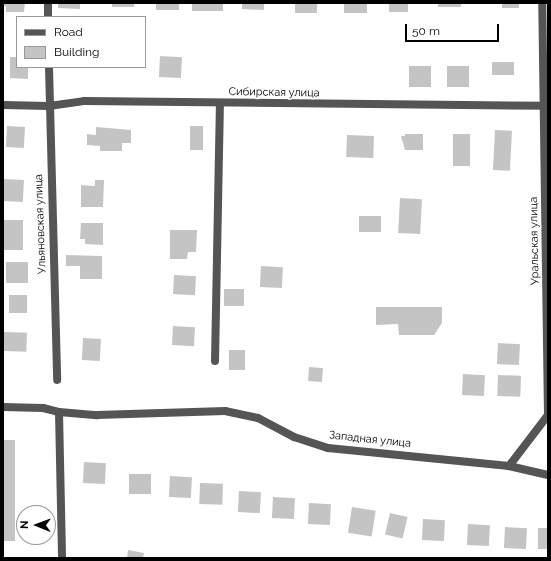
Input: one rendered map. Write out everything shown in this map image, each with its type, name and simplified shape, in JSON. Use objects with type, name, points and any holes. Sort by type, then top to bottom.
[{"type":"street","points":[[48,3],[48,16]]},
{"type":"street","name":"Уральская улица","points":[[509,466],[548,415],[545,106],[542,3]]},
{"type":"street","name":"Ульяновская улица","points":[[49,68],[57,380]]},
{"type":"street","name":"Сибирская улица","points":[[3,105],[49,106],[84,101],[545,106]]},
{"type":"street","points":[[215,361],[220,103]]},
{"type":"street","name":"Западная улица","points":[[3,407],[43,408],[59,412],[97,415],[225,411],[258,418],[294,437],[328,448],[509,466],[548,475]]},
{"type":"street","points":[[59,412],[62,558]]},
{"type":"building","points":[[3,3],[25,3],[24,12],[6,12],[6,6],[3,6]]},
{"type":"building","points":[[58,3],[80,3],[80,9],[58,8]]},
{"type":"building","points":[[112,3],[134,3],[134,7],[112,7]]},
{"type":"building","points":[[156,3],[179,3],[179,10],[156,10]]},
{"type":"building","points":[[192,3],[223,3],[223,11],[192,11]]},
{"type":"building","points":[[242,3],[264,3],[264,10],[242,9]]},
{"type":"building","points":[[295,3],[317,3],[317,13],[295,13]]},
{"type":"building","points":[[344,3],[367,3],[367,13],[344,13]]},
{"type":"building","points":[[389,3],[408,3],[408,12],[389,12]]},
{"type":"building","points":[[438,3],[461,3],[461,7],[438,7]]},
{"type":"building","points":[[502,3],[519,3],[519,8],[502,8]]},
{"type":"building","points":[[160,56],[182,57],[181,78],[159,77]]},
{"type":"building","points":[[10,57],[16,57],[16,68],[28,68],[28,79],[10,78]]},
{"type":"building","points":[[492,62],[514,62],[514,75],[492,75]]},
{"type":"building","points":[[409,66],[431,66],[431,87],[409,87]]},
{"type":"building","points":[[447,66],[469,66],[469,87],[447,87]]},
{"type":"building","points":[[7,126],[25,127],[24,148],[6,147]]},
{"type":"building","points":[[190,126],[203,126],[203,150],[190,150]]},
{"type":"building","points":[[96,127],[131,130],[131,143],[122,143],[122,151],[100,151],[100,146],[87,145],[87,134],[96,135]]},
{"type":"building","points":[[495,130],[512,131],[510,171],[493,170]]},
{"type":"building","points":[[405,134],[423,134],[423,150],[405,150],[401,136],[405,136]]},
{"type":"building","points":[[453,134],[470,134],[470,166],[453,166]]},
{"type":"building","points":[[347,135],[374,136],[373,158],[346,157]]},
{"type":"building","points":[[3,179],[24,180],[23,202],[3,201]]},
{"type":"building","points":[[95,180],[104,180],[103,207],[81,207],[81,185],[95,186]]},
{"type":"building","points":[[400,198],[422,199],[420,234],[398,233]]},
{"type":"building","points":[[359,216],[381,216],[381,232],[359,232]]},
{"type":"building","points":[[3,220],[23,220],[23,250],[3,250]]},
{"type":"building","points":[[81,223],[103,223],[103,245],[85,244],[85,239],[80,239]]},
{"type":"building","points":[[170,230],[197,230],[196,252],[188,252],[187,259],[170,259]]},
{"type":"building","points":[[66,255],[102,256],[102,279],[80,279],[80,266],[66,266]]},
{"type":"building","points":[[6,262],[28,262],[28,283],[6,283]]},
{"type":"building","points":[[261,266],[283,267],[282,288],[260,287]]},
{"type":"building","points":[[174,275],[196,276],[195,295],[173,294]]},
{"type":"building","points":[[224,289],[244,289],[244,306],[224,306]]},
{"type":"building","points":[[9,295],[27,295],[27,313],[9,313]]},
{"type":"building","points":[[376,307],[442,307],[442,323],[434,335],[399,335],[398,324],[376,325]]},
{"type":"building","points":[[173,326],[195,327],[194,346],[172,345]]},
{"type":"building","points":[[4,332],[27,333],[26,352],[3,351]]},
{"type":"building","points":[[83,338],[101,339],[100,361],[82,360]]},
{"type":"building","points":[[498,343],[520,344],[519,365],[497,364]]},
{"type":"building","points":[[229,350],[245,350],[245,370],[229,370]]},
{"type":"building","points":[[309,367],[323,368],[322,382],[308,381]]},
{"type":"building","points":[[463,374],[485,375],[484,396],[462,395]]},
{"type":"building","points":[[498,375],[521,376],[520,397],[497,396]]},
{"type":"building","points":[[3,440],[15,440],[15,541],[3,541]]},
{"type":"building","points":[[84,462],[106,463],[105,484],[83,483]]},
{"type":"building","points":[[129,474],[151,474],[151,494],[129,494]]},
{"type":"building","points":[[170,476],[192,477],[191,498],[169,497]]},
{"type":"building","points":[[200,483],[223,484],[222,505],[199,504]]},
{"type":"building","points":[[239,491],[261,492],[260,513],[238,512]]},
{"type":"building","points":[[273,497],[295,498],[294,519],[272,518]]},
{"type":"building","points":[[309,503],[331,504],[330,525],[308,524]]},
{"type":"building","points":[[352,507],[376,511],[372,536],[348,533]]},
{"type":"building","points":[[390,513],[408,517],[403,538],[385,534]]},
{"type":"building","points":[[423,519],[445,520],[444,541],[422,540]]},
{"type":"building","points":[[468,524],[490,525],[489,546],[467,545]]},
{"type":"building","points":[[505,527],[527,528],[526,549],[504,548]]},
{"type":"building","points":[[538,528],[548,528],[548,549],[538,549]]},
{"type":"building","points":[[128,550],[144,553],[143,558],[127,558]]}]
